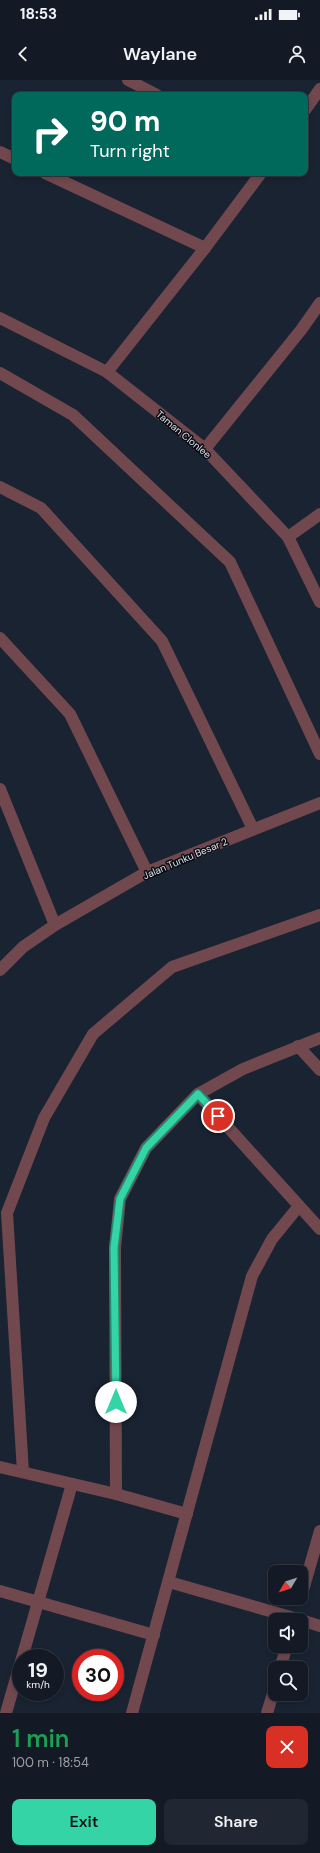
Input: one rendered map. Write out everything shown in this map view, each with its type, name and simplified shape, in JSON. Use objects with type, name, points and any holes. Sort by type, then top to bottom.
[{"type":"street","points":[[128,80],[148,84],[155,92]]},
{"type":"street","points":[[308,106],[320,89]]},
{"type":"street","points":[[0,152],[12,158]]},
{"type":"street","points":[[51,176],[205,248]]},
{"type":"street","points":[[107,372],[205,248],[259,176]]},
{"type":"street","points":[[205,449],[301,330],[320,303]]},
{"type":"street","name":"Taman Clonlee","points":[[0,318],[107,372],[205,449],[288,537],[320,602]]},
{"type":"street","points":[[0,373],[73,415],[230,562],[320,754]]},
{"type":"street","points":[[0,487],[41,508],[162,641],[253,830]]},
{"type":"street","points":[[288,537],[320,514]]},
{"type":"street","points":[[0,638],[70,714],[147,872]]},
{"type":"street","points":[[0,789],[55,925]]},
{"type":"street","name":"Jalan Tunku Besar 2","points":[[0,970],[23,947],[55,925],[147,872],[320,803]]},
{"type":"street","points":[[23,1472],[7,1213],[44,1118],[93,1034],[172,967],[320,915]]},
{"type":"street","points":[[116,1494],[114,1248],[120,1199],[146,1148],[198,1094],[243,1069],[320,1038]]},
{"type":"street","points":[[298,1046],[320,1070]]},
{"type":"street","points":[[198,1094],[320,1228]]},
{"type":"street","points":[[132,1713],[252,1276],[272,1239],[299,1206]]},
{"type":"street","points":[[0,1467],[116,1494],[187,1514]]},
{"type":"street","points":[[24,1649],[72,1484]]},
{"type":"street","points":[[308,1573],[320,1531]]},
{"type":"street","points":[[169,1582],[274,1613]]},
{"type":"street","points":[[0,1591],[154,1635]]},
{"type":"street","points":[[308,1623],[320,1626]]},
{"type":"street","points":[[6,1713],[12,1691]]},
{"type":"street","points":[[267,1713],[271,1701]]},
{"type":"route","points":[[116,1402],[114,1248],[120,1199],[146,1148],[198,1094],[218,1116]]}]
